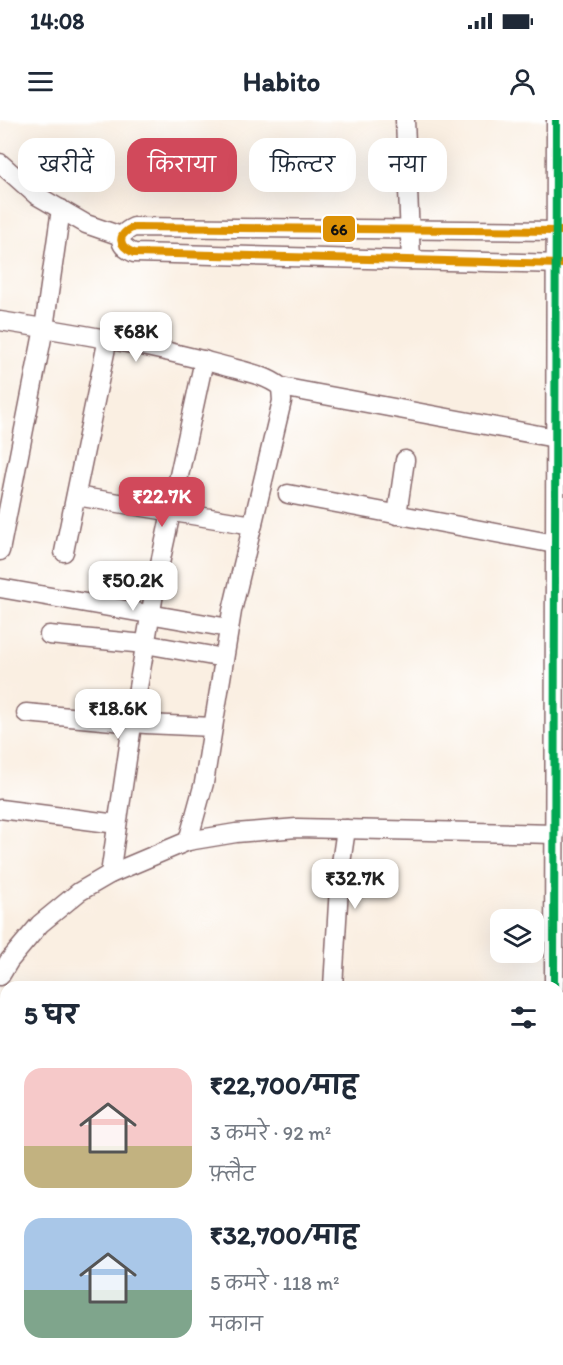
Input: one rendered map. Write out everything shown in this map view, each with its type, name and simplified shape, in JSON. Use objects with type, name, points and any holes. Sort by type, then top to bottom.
[{"type":"street","points":[[405,120],[411,260]]},
{"type":"street","points":[[554,981],[555,438],[559,264],[556,120]]},
{"type":"street","points":[[0,163],[36,195],[86,224],[122,236]]},
{"type":"street","points":[[0,551],[44,328],[61,209]]},
{"type":"street","points":[[559,231],[134,227],[126,231],[121,242],[126,249],[135,253],[559,264]]},
{"type":"street","points":[[0,321],[108,338],[204,360],[270,379],[281,387],[555,438]]},
{"type":"street","points":[[64,552],[108,338]]},
{"type":"street","points":[[110,873],[145,644],[170,511],[204,360]]},
{"type":"street","points":[[188,841],[204,783],[224,658],[282,401],[281,387]]},
{"type":"street","points":[[397,515],[405,460]]},
{"type":"street","points":[[288,494],[555,544]]},
{"type":"street","points":[[76,496],[253,525]]},
{"type":"street","points":[[0,588],[230,628]]},
{"type":"street","points":[[49,635],[145,644],[224,658]]},
{"type":"street","points":[[26,713],[132,723],[213,727]]},
{"type":"street","points":[[0,809],[117,824]]},
{"type":"street","points":[[0,976],[9,961],[40,924],[79,892],[110,873],[188,841],[236,833],[297,828],[555,834]]},
{"type":"street","points":[[333,981],[340,870],[346,829]]},
{"type":"transit line","points":[[554,981],[556,120]]},
{"type":"transit line","name":"66","points":[[563,231],[134,227],[124,233],[121,240],[122,244],[134,253],[563,264]]}]
